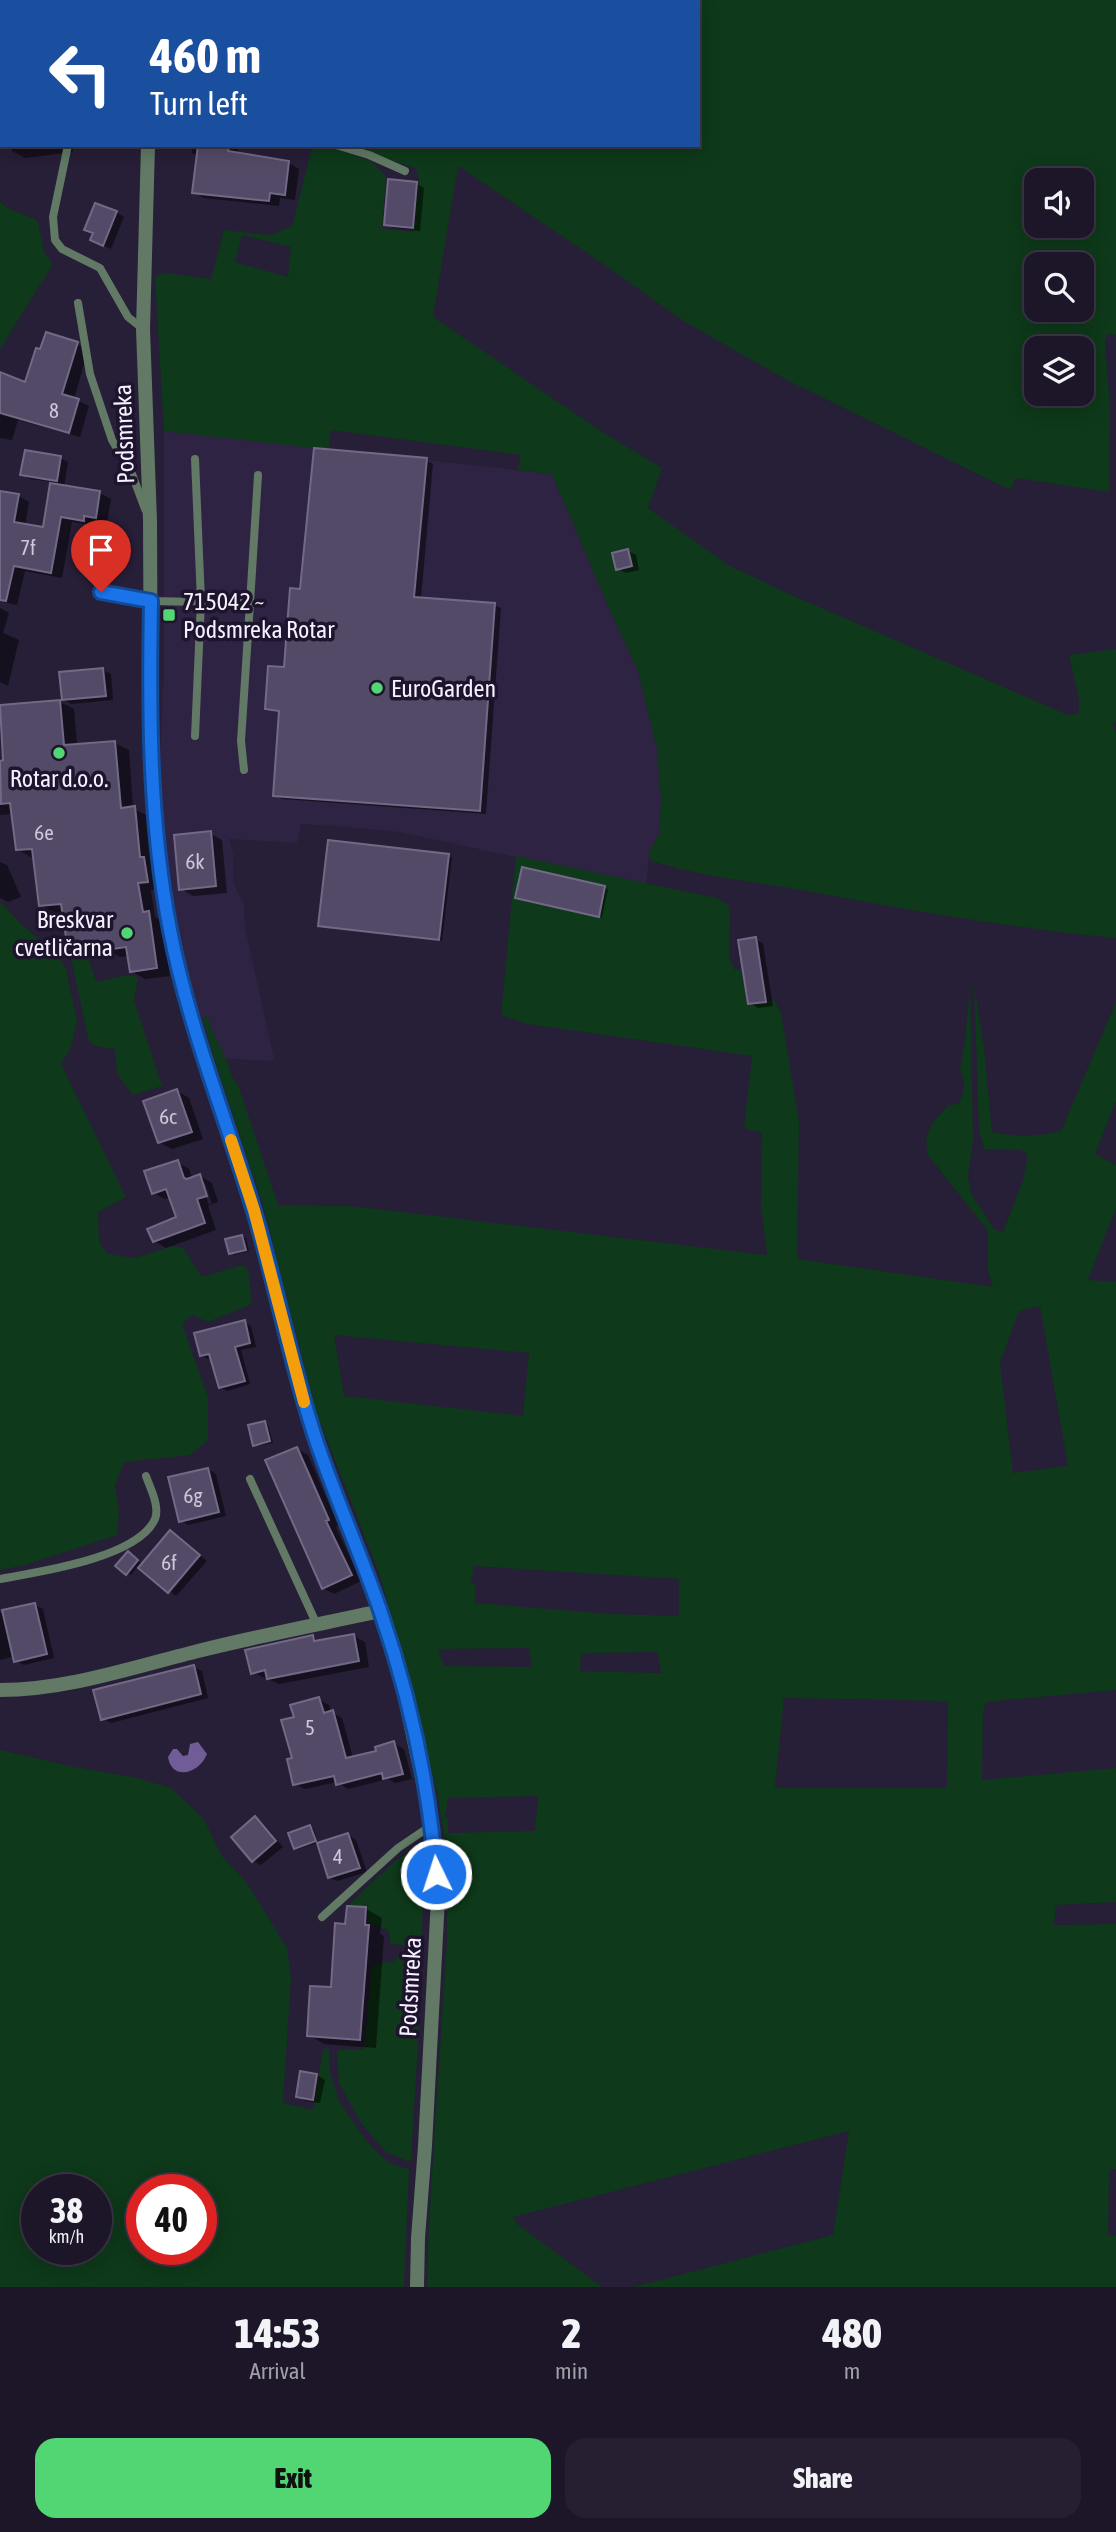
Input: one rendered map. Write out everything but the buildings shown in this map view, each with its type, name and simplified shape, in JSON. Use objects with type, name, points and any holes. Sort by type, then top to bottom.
[{"type":"street","name":"Podsmreka","points":[[148,147],[143,329],[150,521],[151,740],[155,820],[170,930],[199,1045],[254,1210],[296,1378],[316,1441],[380,1611],[404,1693],[432,1825],[438,1898],[417,2287]]},
{"type":"street","points":[[0,1689],[15,1690],[84,1679],[223,1644],[380,1611]]},
{"type":"lane","points":[[68,147],[53,217],[55,240],[62,248],[100,268],[128,317],[143,329]]},
{"type":"lane","points":[[343,147],[405,170]]},
{"type":"lane","points":[[78,303],[90,373],[112,440],[132,474],[150,521]]},
{"type":"lane","points":[[195,459],[201,601],[195,736]]},
{"type":"lane","points":[[244,770],[242,741],[258,475]]},
{"type":"lane","points":[[101,592],[151,601],[250,603]]},
{"type":"lane","points":[[0,1579],[100,1557],[145,1533],[155,1517],[156,1505],[146,1476]]},
{"type":"lane","points":[[250,1479],[317,1625]]},
{"type":"lane","points":[[322,1917],[398,1848],[432,1825]]},
{"type":"shaded area","points":[[164,431],[552,474],[638,671],[657,749],[661,799],[659,834],[650,850],[646,885],[399,832],[301,824],[297,843],[229,839],[233,854],[233,882],[244,905],[245,928],[274,1058],[271,1061],[214,1058],[173,929],[168,902],[159,787],[164,665]]},
{"type":"shaded area","points":[[198,1742],[207,1754],[199,1766],[186,1772],[175,1770],[168,1757],[173,1749],[177,1749],[183,1756],[188,1755],[190,1744]]},
{"type":"green space","points":[[700,0],[1116,0],[1116,335],[1107,334],[1105,344],[1110,407],[1109,492],[1016,478],[1010,490],[787,380],[685,322],[458,166],[433,317],[604,433],[662,468],[648,508],[728,565],[1068,715],[1079,713],[1079,700],[1069,655],[1116,649],[1116,722],[1113,723],[1116,734],[1116,938],[915,911],[704,874],[650,860],[650,850],[659,834],[661,799],[657,749],[638,671],[552,474],[518,470],[521,455],[331,430],[329,450],[164,431],[155,276],[166,273],[211,279],[224,230],[270,235],[292,226],[312,147],[329,147],[371,161],[386,176],[382,228],[413,232],[419,180],[416,169],[374,154],[364,147],[700,147]],"holes":[[[242,235],[291,247],[288,277],[235,262]]]},
{"type":"green space","points":[[0,202],[38,221],[44,252],[53,264],[0,349]]},
{"type":"green space","points":[[516,856],[717,898],[730,906],[729,957],[735,970],[741,969],[747,1005],[774,1000],[781,1013],[799,1121],[797,1259],[993,1287],[988,1271],[988,1231],[928,1155],[926,1139],[931,1125],[948,1105],[959,1104],[963,1094],[964,1082],[960,1069],[970,985],[973,1140],[968,1177],[972,1195],[994,1229],[1003,1232],[1023,1180],[1028,1155],[1021,1150],[984,1149],[979,1130],[974,984],[984,1048],[992,1132],[1009,1135],[1061,1131],[1116,1002],[1116,1101],[1095,1154],[1116,1165],[1116,1208],[1088,1280],[1116,1282],[1116,1690],[986,1702],[983,1712],[982,1780],[1116,1768],[1116,1902],[1056,1905],[1054,1925],[1116,1924],[1116,2169],[1109,2170],[1108,2235],[1116,2236],[1116,2287],[633,2287],[833,2235],[849,2131],[513,2217],[516,2223],[602,2287],[427,2287],[447,1939],[446,1846],[437,1792],[410,1681],[380,1576],[316,1412],[263,1205],[203,1019],[207,1016],[238,1085],[278,1205],[350,1206],[767,1255],[761,1206],[762,1133],[744,1128],[752,1056],[527,1024],[501,1015]],"holes":[[[1040,1306],[1068,1466],[1013,1473],[1000,1363],[1019,1311]],[[334,1335],[529,1353],[523,1416],[344,1396]],[[474,1566],[679,1579],[679,1616],[611,1614],[475,1603],[476,1585],[471,1584]],[[529,1648],[532,1667],[444,1666],[438,1649]],[[658,1652],[661,1673],[580,1671],[581,1653]],[[784,1698],[948,1701],[947,1788],[775,1788]],[[538,1796],[535,1831],[448,1833],[448,1819],[445,1817],[448,1798]]]},
{"type":"green space","points":[[0,903],[58,956],[66,969],[77,1021],[71,1048],[61,1064],[126,1197],[98,1212],[99,1241],[107,1254],[135,1258],[172,1246],[183,1248],[202,1277],[242,1265],[248,1269],[252,1304],[208,1322],[192,1315],[182,1324],[208,1397],[208,1440],[190,1455],[124,1462],[115,1486],[119,1513],[117,1535],[25,1565],[0,1570]]},
{"type":"green space","points":[[70,954],[87,954],[96,982],[127,975],[138,977],[134,1000],[162,1086],[133,1095],[117,1074],[115,1049],[99,1047],[89,1042]]},
{"type":"green space","points":[[0,1750],[134,1777],[171,1788],[204,1819],[222,1856],[247,1883],[287,1948],[291,1977],[283,2103],[313,2110],[323,2049],[329,2049],[330,2072],[339,2101],[367,2142],[389,2163],[409,2169],[404,2287],[0,2287]]},
{"type":"green space","points":[[415,1848],[424,1849],[422,1947],[391,1944],[388,1930],[368,1922],[368,1906],[348,1905],[394,1862]]},
{"type":"green space","points":[[399,1955],[423,1956],[411,2162],[386,2152],[361,2123],[339,2084],[337,2050],[364,2050],[372,1965],[395,1961]]},
{"type":"slow traffic","points":[[231,1140],[254,1210],[304,1402]]},
{"type":"place","name":"715042 ~ Podsmreka Rotar","points":[[169,615]]},
{"type":"place","name":"EuroGarden","points":[[377,688]]},
{"type":"place","name":"Rotar d.o.o.","points":[[59,753]]},
{"type":"place","name":"Breskvar cvetličarna","points":[[127,933]]},
{"type":"route","points":[[101,592],[151,601],[151,740],[155,820],[170,930],[199,1045],[254,1210],[296,1378],[316,1441],[380,1611],[404,1693],[432,1825],[436,1874]]}]
